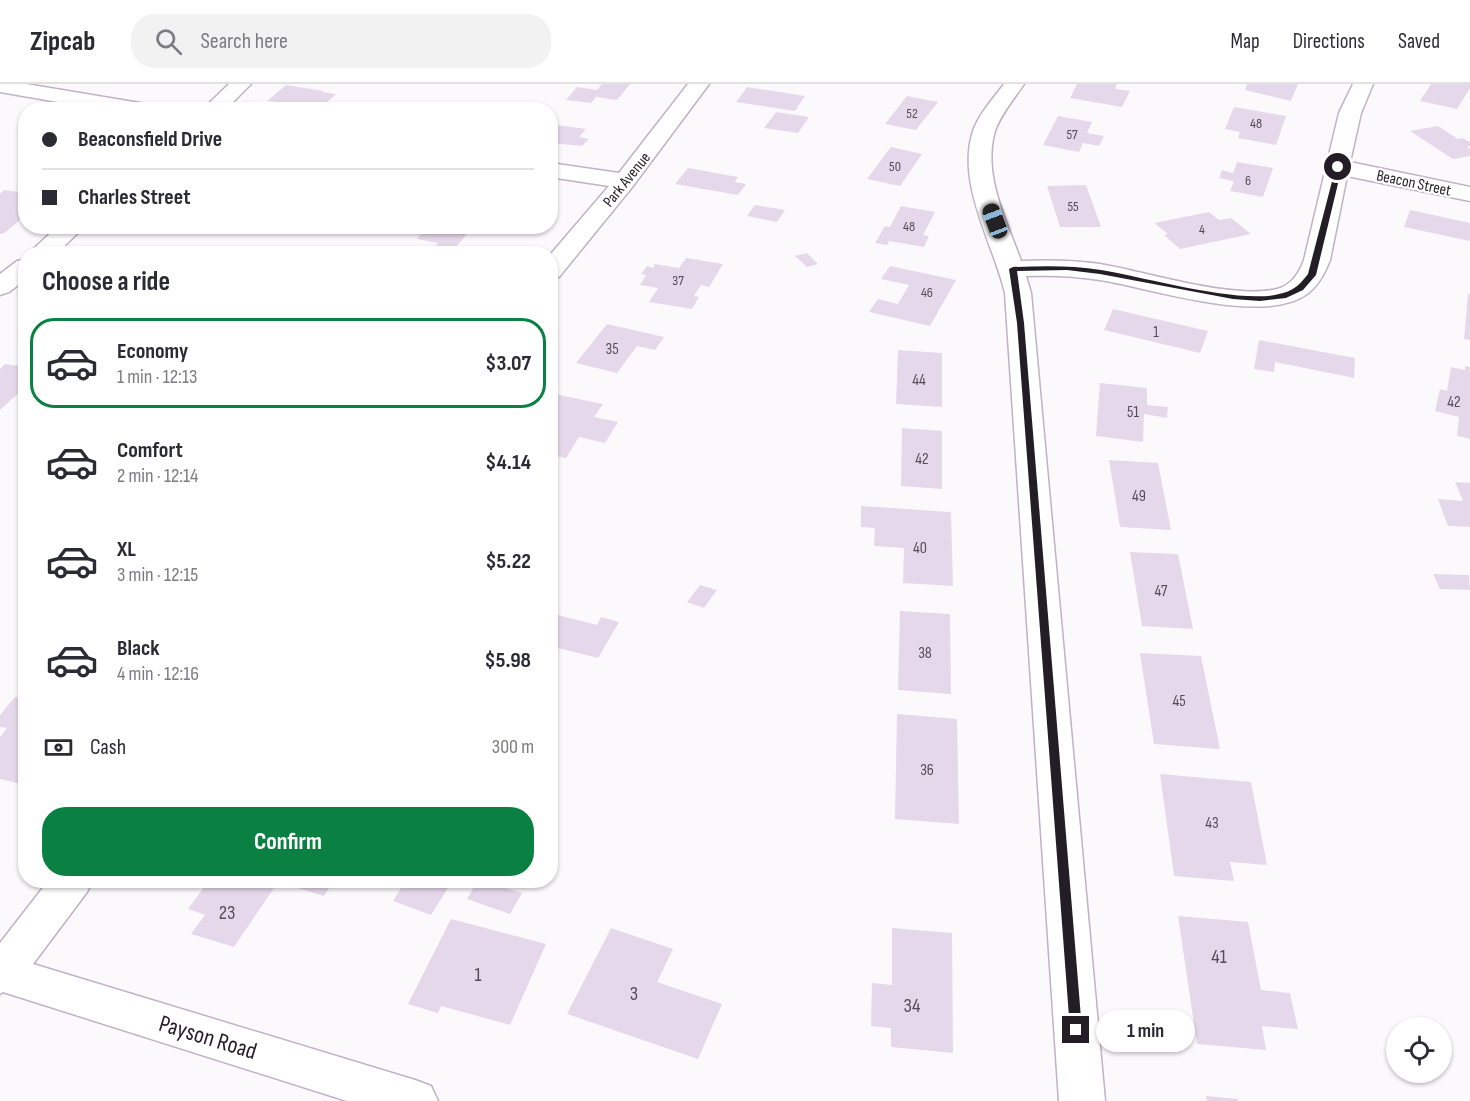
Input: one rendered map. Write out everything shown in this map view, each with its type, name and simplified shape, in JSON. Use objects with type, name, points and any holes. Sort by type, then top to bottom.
[{"type":"street","points":[[221,102],[241,84]]},
{"type":"street","name":"Park Avenue","points":[[558,262],[625,181],[699,84]]},
{"type":"street","points":[[1014,84],[985,131],[979,163],[987,199],[1013,269],[1020,323],[1082,1101]]},
{"type":"street","points":[[1013,269],[1067,268],[1100,272],[1233,297],[1284,296],[1300,289],[1312,275],[1350,113],[1363,84]]},
{"type":"street","points":[[0,86],[97,102]]},
{"type":"street","name":"Beacon Street","points":[[1338,167],[1470,194]]},
{"type":"street","points":[[558,171],[625,181]]},
{"type":"street","points":[[49,246],[64,234]]},
{"type":"street","points":[[0,287],[18,272]]},
{"type":"street","points":[[1,974],[67,888]]},
{"type":"street","name":"Payson Road","points":[[1,974],[416,1101]]},
{"type":"building","points":[[602,84],[630,84],[617,100],[596,97],[591,103],[566,100],[577,87],[597,90]]},
{"type":"building","points":[[1077,84],[1117,84],[1115,89],[1130,91],[1122,107],[1070,98]]},
{"type":"building","points":[[1247,84],[1298,84],[1291,101],[1245,90]]},
{"type":"building","points":[[1431,84],[1470,84],[1470,88],[1457,109],[1420,101]]},
{"type":"building","points":[[286,85],[336,94],[327,102],[267,101]]},
{"type":"building","points":[[747,87],[805,96],[795,111],[736,102]]},
{"type":"building","points":[[907,96],[938,102],[916,130],[885,124]]},
{"type":"building","points":[[1234,107],[1286,116],[1276,145],[1238,138],[1240,132],[1225,129]]},
{"type":"building","points":[[776,112],[809,117],[798,133],[764,128]]},
{"type":"building","points":[[1058,116],[1092,122],[1087,133],[1104,136],[1099,146],[1083,143],[1079,152],[1043,145]]},
{"type":"building","points":[[558,125],[586,129],[579,137],[589,139],[582,146],[558,144]]},
{"type":"building","points":[[1438,126],[1458,139],[1463,138],[1470,142],[1470,146],[1467,147],[1470,149],[1470,156],[1453,159],[1410,131]]},
{"type":"building","points":[[891,147],[922,154],[900,186],[867,179]]},
{"type":"building","points":[[1237,162],[1273,168],[1263,197],[1230,191],[1234,181],[1219,178],[1222,170],[1233,173]]},
{"type":"building","points":[[688,168],[738,177],[735,182],[746,184],[738,195],[675,184]]},
{"type":"building","points":[[1086,185],[1101,227],[1060,227],[1047,186]]},
{"type":"building","points":[[4,190],[18,192],[18,222],[3,234],[0,234],[0,194]]},
{"type":"building","points":[[755,205],[785,210],[777,222],[747,216]]},
{"type":"building","points":[[901,206],[935,212],[923,235],[929,236],[924,247],[889,241],[887,245],[875,243],[885,226],[890,227]]},
{"type":"building","points":[[1410,210],[1470,223],[1470,241],[1404,227]]},
{"type":"building","points":[[1209,212],[1219,220],[1231,218],[1251,234],[1180,249],[1164,235],[1168,234],[1154,223]]},
{"type":"building","points":[[421,234],[467,234],[457,246],[435,246],[438,243],[417,239]]},
{"type":"building","points":[[807,253],[818,264],[807,267],[795,256]]},
{"type":"building","points":[[686,258],[723,264],[709,287],[701,285],[694,296],[699,297],[692,309],[649,302],[658,288],[640,285],[646,275],[641,274],[647,266],[653,268],[655,264],[679,268]]},
{"type":"building","points":[[890,266],[956,280],[930,326],[869,312],[878,299],[898,304],[909,285],[881,279]]},
{"type":"building","points":[[1468,294],[1470,294],[1470,340],[1464,339]]},
{"type":"building","points":[[1113,309],[1208,331],[1200,353],[1104,330]]},
{"type":"building","points":[[607,324],[664,337],[655,350],[637,346],[617,373],[576,363]]},
{"type":"building","points":[[1259,340],[1355,358],[1354,378],[1275,362],[1274,372],[1254,369]]},
{"type":"building","points":[[898,350],[942,353],[942,407],[896,404]]},
{"type":"building","points":[[5,364],[18,366],[18,393],[0,410],[0,369]]},
{"type":"building","points":[[1465,366],[1470,367],[1470,439],[1457,436],[1459,417],[1435,411],[1440,389],[1447,391],[1451,367],[1465,370]]},
{"type":"building","points":[[1100,383],[1147,388],[1147,405],[1168,407],[1167,418],[1144,414],[1143,442],[1096,436]]},
{"type":"building","points":[[558,395],[603,404],[594,417],[618,422],[605,443],[579,437],[566,458],[558,456]]},
{"type":"building","points":[[902,428],[942,431],[942,489],[901,486]]},
{"type":"building","points":[[1109,460],[1158,463],[1171,530],[1120,527]]},
{"type":"building","points":[[1455,482],[1470,483],[1470,527],[1448,526],[1438,499],[1463,501]]},
{"type":"building","points":[[861,506],[951,512],[953,586],[903,583],[904,548],[874,546],[875,528],[861,527]]},
{"type":"building","points":[[1130,552],[1178,554],[1193,629],[1142,626]]},
{"type":"building","points":[[1433,574],[1469,575],[1470,590],[1440,589]]},
{"type":"building","points":[[700,585],[717,590],[704,608],[687,602]]},
{"type":"building","points":[[900,611],[950,614],[951,694],[898,690]]},
{"type":"building","points":[[558,615],[597,625],[601,617],[619,622],[598,658],[558,648]]},
{"type":"building","points":[[1140,653],[1201,656],[1220,749],[1154,744]]},
{"type":"building","points":[[15,697],[18,698],[18,783],[0,779],[0,737],[7,728],[0,727],[0,715]]},
{"type":"building","points":[[897,714],[957,719],[959,824],[895,819]]},
{"type":"building","points":[[1160,774],[1251,782],[1267,865],[1230,862],[1234,881],[1174,876]]},
{"type":"building","points":[[203,888],[274,888],[234,947],[191,934],[205,915],[188,909]]},
{"type":"building","points":[[298,888],[329,888],[324,896]]},
{"type":"building","points":[[401,888],[448,888],[431,915],[393,901]]},
{"type":"building","points":[[473,888],[505,888],[522,893],[510,914],[467,899]]},
{"type":"building","points":[[1178,916],[1248,922],[1261,990],[1290,993],[1298,1029],[1262,1026],[1266,1050],[1197,1044]]},
{"type":"building","points":[[451,919],[546,944],[510,1025],[441,1006],[438,1013],[408,1004]]},
{"type":"building","points":[[611,928],[673,949],[657,982],[722,1004],[698,1059],[567,1014]]},
{"type":"building","points":[[892,928],[952,933],[953,1053],[891,1047],[891,1028],[871,1026],[872,983],[892,985]]},
{"type":"building","points":[[1206,1096],[1238,1099],[1238,1101],[1207,1101]]},
{"type":"route","points":[[1076,1030],[1018,293],[1013,269],[1067,268],[1233,297],[1284,296],[1300,289],[1312,275],[1338,167]]}]
